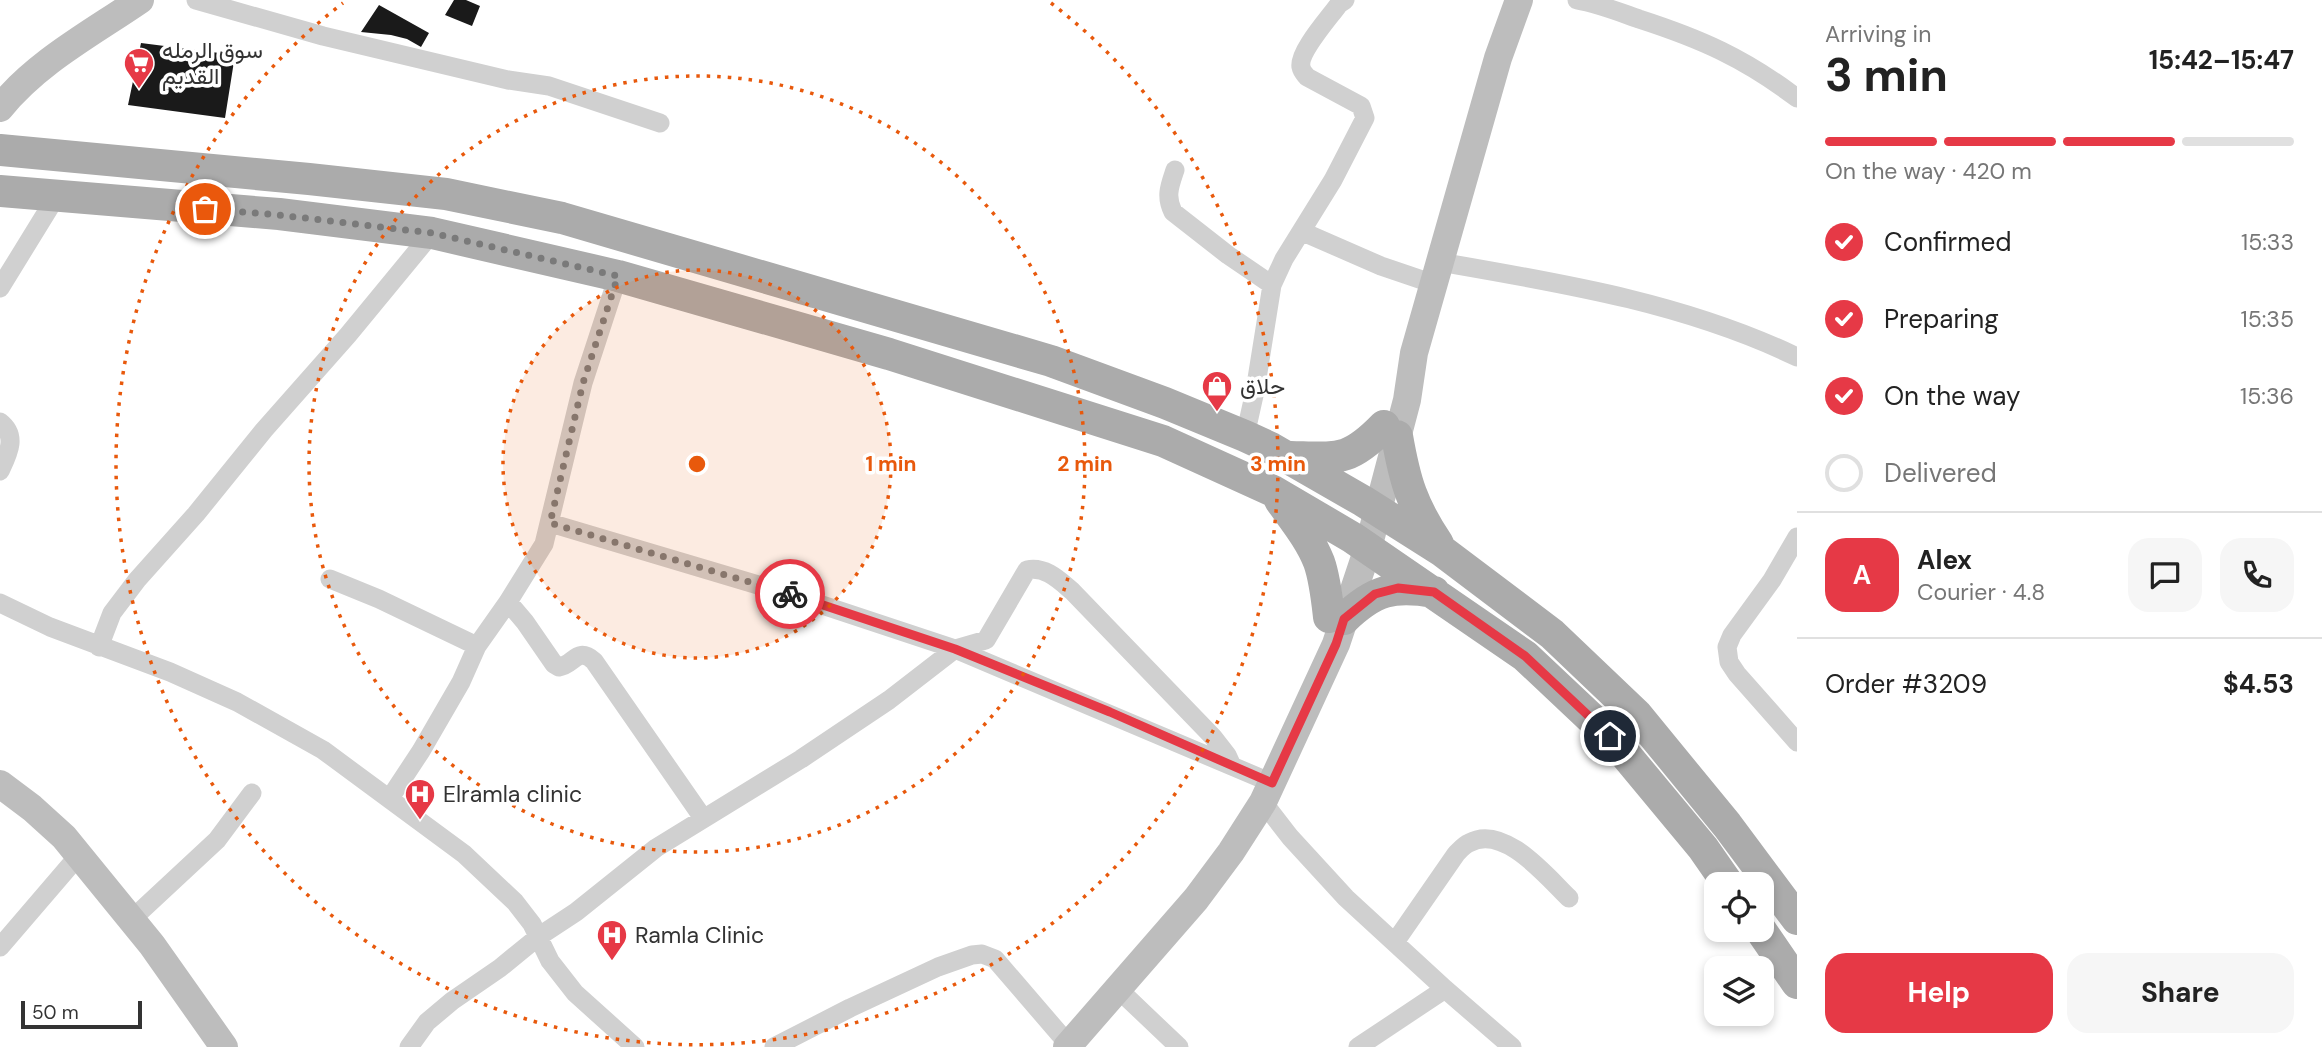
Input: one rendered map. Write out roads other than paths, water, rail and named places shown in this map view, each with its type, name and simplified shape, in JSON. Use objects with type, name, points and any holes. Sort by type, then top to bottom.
[{"type":"main road","points":[[0,150],[309,178],[446,194],[562,218],[1051,361],[1245,436],[1370,505],[1442,551],[1552,634],[1636,714],[1727,825],[1797,919]]},
{"type":"main road","points":[[0,191],[279,215],[432,233],[618,276],[889,354],[1163,442],[1273,491],[1360,543],[1525,656],[1610,736],[1720,872]]},
{"type":"main road","points":[[1286,457],[1335,458],[1353,453],[1390,431],[1419,516],[1442,551]]},
{"type":"main road","points":[[1273,491],[1307,537],[1319,562],[1337,618],[1385,591],[1414,588],[1434,592]]},
{"type":"main road","points":[[1769,942],[1797,983]]},
{"type":"street","points":[[0,108],[40,68],[140,0]]},
{"type":"street","points":[[196,0],[323,36],[508,80],[549,86],[660,123]]},
{"type":"street","points":[[1245,436],[1272,285],[1284,259],[1303,232],[1364,124],[1362,106],[1307,77],[1301,70],[1306,49],[1339,4],[1345,0]]},
{"type":"street","points":[[1498,58],[1505,0]]},
{"type":"street","points":[[774,1047],[939,967],[982,954],[995,959],[1068,1046],[1196,900],[1231,852],[1268,792],[1336,644],[1337,618],[1390,431],[1407,400],[1414,353],[1498,58],[1519,0]]},
{"type":"street","points":[[1577,0],[1668,28],[1722,49],[1767,75],[1797,98]]},
{"type":"street","points":[[1175,170],[1168,191],[1173,212],[1272,285]]},
{"type":"street","points":[[0,288],[56,197]]},
{"type":"street","points":[[1303,232],[1381,265],[1591,290],[1661,306],[1721,325],[1797,357]]},
{"type":"street","points":[[99,647],[112,613],[137,580],[196,514],[432,233]]},
{"type":"street","points":[[390,798],[461,682],[477,646],[544,544],[583,383],[618,276]]},
{"type":"street","points":[[0,422],[7,428],[11,438],[10,449],[0,471]]},
{"type":"street","points":[[550,523],[782,592],[955,649],[1110,712],[1232,766],[1268,792],[1290,837],[1346,898],[1502,1044]]},
{"type":"street","points":[[1797,537],[1772,580],[1732,635],[1727,647],[1729,662],[1737,674],[1797,742]]},
{"type":"street","points":[[409,1047],[427,1022],[452,1001],[607,888],[656,848],[801,759],[889,700],[955,649],[982,642],[989,637],[1026,571],[1035,569],[1047,572],[1072,591],[1213,737],[1232,766]]},
{"type":"street","points":[[330,579],[379,599],[477,646]]},
{"type":"street","points":[[508,602],[554,664],[564,666],[576,656],[583,655],[594,662],[703,818]]},
{"type":"street","points":[[0,603],[99,647],[170,672],[237,702],[323,750],[464,854],[514,902],[532,924],[550,961],[575,993],[635,1047]]},
{"type":"street","points":[[0,784],[64,837],[152,945],[223,1047]]},
{"type":"street","points":[[131,920],[217,840],[252,793]]},
{"type":"street","points":[[1395,942],[1456,854],[1468,843],[1479,839],[1490,838],[1526,857],[1569,898]]},
{"type":"street","points":[[0,947],[79,855]]},
{"type":"street","points":[[1117,988],[1179,1047]]},
{"type":"street","points":[[1358,1047],[1445,989]]},
{"type":"place","name":"سوق الرمله القديم","points":[[139,90]]},
{"type":"place","name":"حلاق","points":[[1217,413]]},
{"type":"place","name":"Elramla clinic","points":[[420,821]]},
{"type":"place","name":"Ramla Clinic","points":[[612,962]]}]
